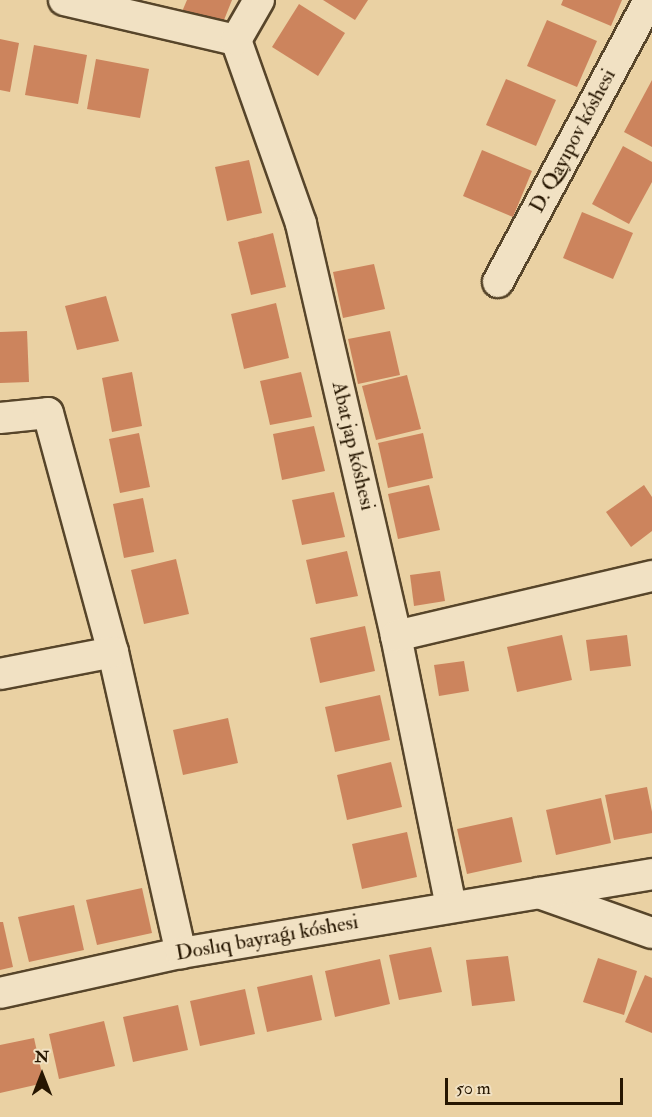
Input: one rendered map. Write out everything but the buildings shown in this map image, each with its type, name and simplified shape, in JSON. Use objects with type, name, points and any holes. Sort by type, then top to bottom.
[{"type":"street","points":[[63,0],[236,39],[259,0]]},
{"type":"street","name":"D. Qayıpov kóshesi","points":[[498,282],[649,0]]},
{"type":"street","name":"Abat jap kóshesi","points":[[236,39],[302,224],[396,636],[451,906]]},
{"type":"street","points":[[0,418],[48,413],[112,652],[181,953]]},
{"type":"street","points":[[396,636],[652,576]]},
{"type":"street","points":[[0,674],[112,652]]},
{"type":"street","name":"Doslıq bayraǵı kóshesi","points":[[0,993],[181,953],[652,874]]},
{"type":"street","name":"Doslıq bayraǵı kóshesi","points":[[536,892],[652,933]]}]
